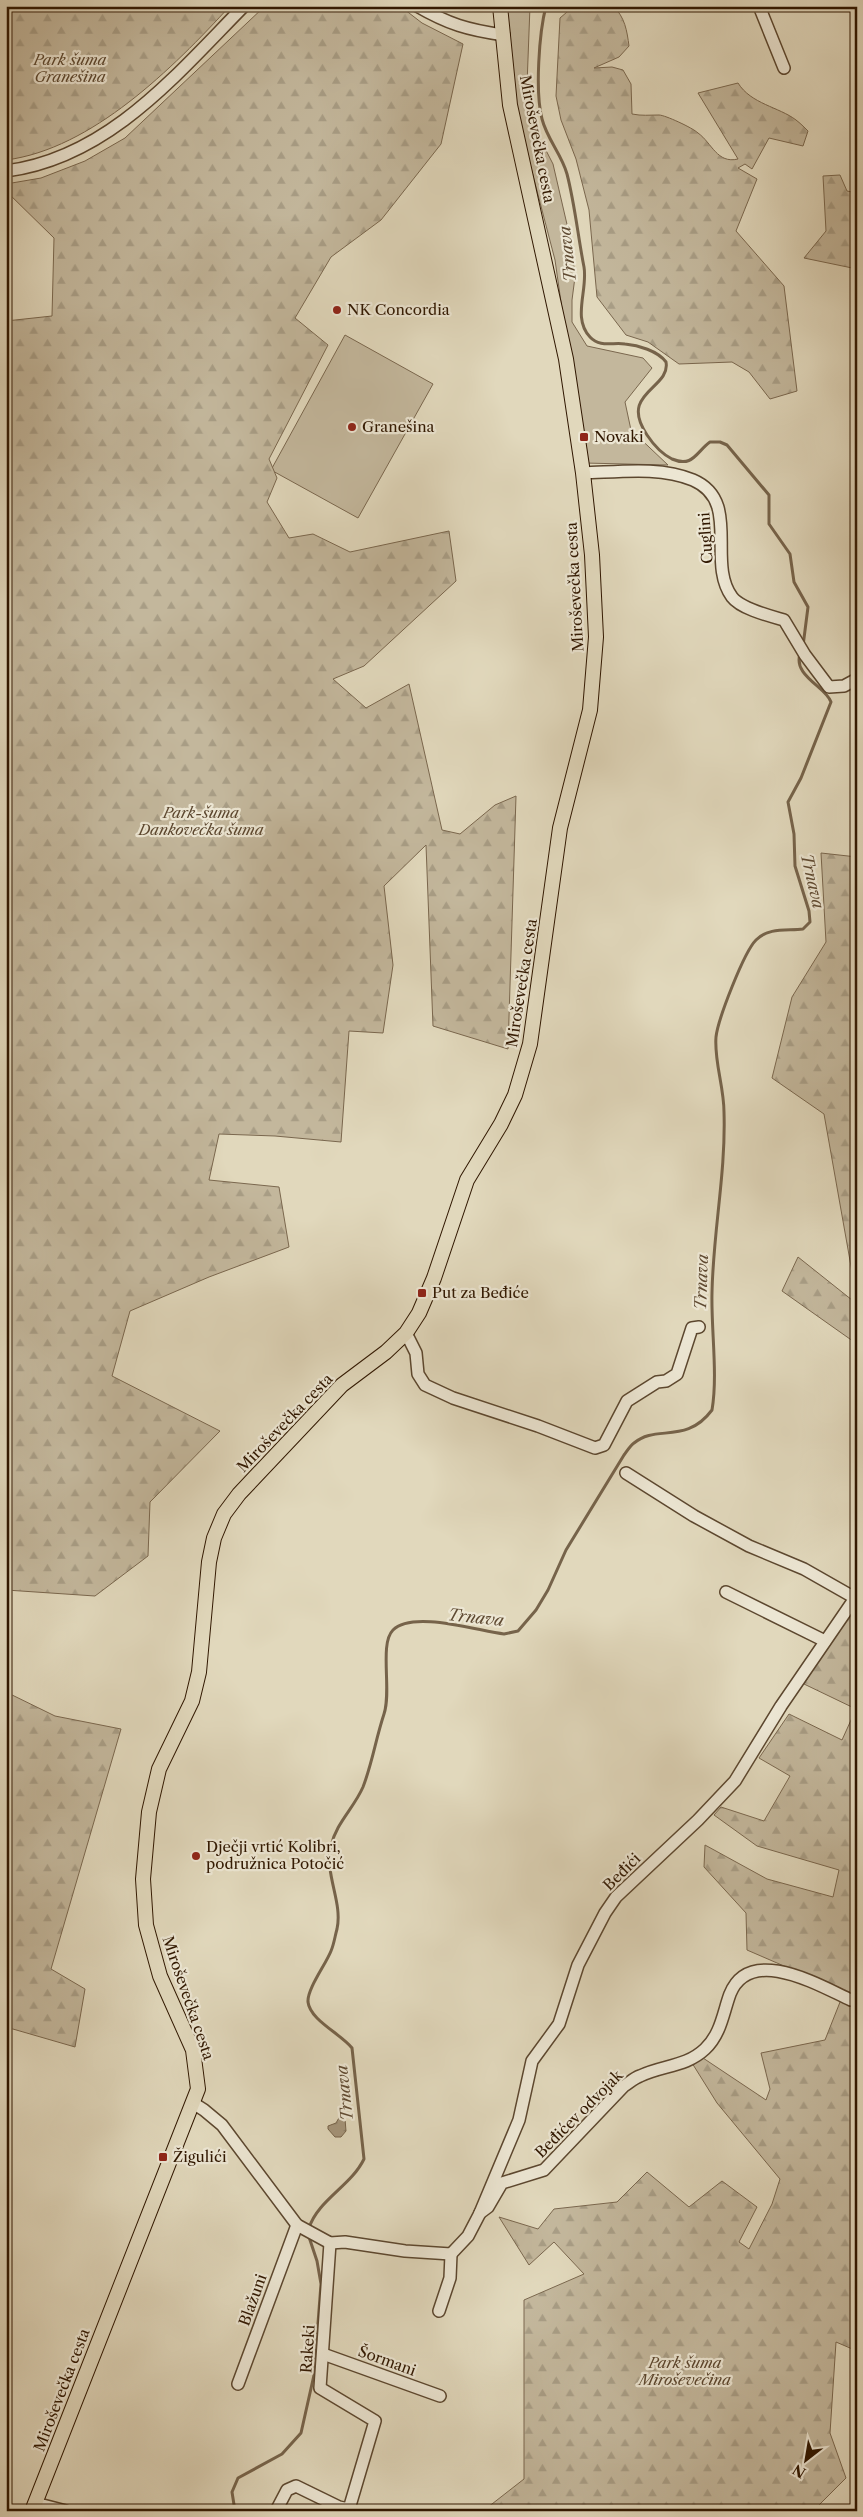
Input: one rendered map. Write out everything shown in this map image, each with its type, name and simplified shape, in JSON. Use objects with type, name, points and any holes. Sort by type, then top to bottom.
[{"type":"main road","name":"Miroševečka cesta","points":[[34,2507],[198,2088],[193,2050],[160,1976],[146,1925],[143,1879],[149,1812],[159,1769],[192,1701],[199,1672],[209,1562],[214,1538],[224,1514],[239,1494],[342,1385],[386,1352],[406,1332],[419,1313],[434,1278],[467,1180],[501,1124],[515,1095],[530,1044],[560,828],[590,710],[595,674],[596,637],[592,555],[583,473],[566,359],[510,105],[500,6]]},
{"type":"street","points":[[6,171],[28,168],[77,150],[117,127],[163,88],[244,6]]},
{"type":"street","points":[[417,6],[445,22],[474,31],[504,35]]},
{"type":"street","points":[[759,6],[784,68]]},
{"type":"street","name":"Cuglini","points":[[583,473],[648,471],[684,477],[709,490],[719,506],[723,579],[733,598],[764,615],[784,620],[802,650],[829,687],[844,686],[857,679]]},
{"type":"street","points":[[406,1332],[416,1353],[418,1374],[425,1385],[453,1398],[538,1426],[595,1448],[604,1444],[627,1401],[657,1382],[666,1381],[677,1374],[692,1328],[699,1328]]},
{"type":"street","points":[[626,1473],[694,1516],[749,1546],[804,1569],[856,1595]]},
{"type":"street","points":[[726,1592],[825,1640]]},
{"type":"street","name":"Beđići","points":[[480,2213],[519,2120],[532,2061],[559,2024],[578,1965],[605,1913],[616,1897],[698,1820],[735,1781],[781,1706],[856,1595]]},
{"type":"street","name":"Beđićev odvojak","points":[[451,2254],[468,2236],[480,2213],[488,2207],[502,2183],[544,2170],[624,2086],[640,2076],[676,2064],[687,2063],[705,2049],[720,2027],[730,1993],[736,1984],[752,1972],[779,1969],[851,2000],[857,2000]]},
{"type":"street","points":[[193,2103],[222,2125],[299,2226],[330,2243],[345,2242],[405,2251],[451,2254],[450,2278],[439,2311]]},
{"type":"street","name":"Blažuni","points":[[238,2384],[299,2226]]},
{"type":"street","name":"Rakeki","points":[[330,2243],[320,2388],[375,2421],[350,2510]]},
{"type":"street","name":"Šormani","points":[[323,2354],[440,2396]]},
{"type":"street","points":[[276,2511],[287,2490],[296,2486],[339,2507],[350,2510]]},
{"type":"street","points":[[34,2507],[66,2511]]},
{"type":"green space","name":"Park šuma Granešina","points":[[6,6],[230,6],[157,79],[100,123],[69,140],[38,153],[6,160]]},
{"type":"green space","name":"Park-šuma Dankovečka šuma","points":[[265,6],[400,6],[422,23],[463,44],[441,144],[381,220],[331,257],[295,318],[328,345],[269,459],[277,478],[267,502],[289,538],[313,534],[350,552],[449,531],[456,581],[364,666],[333,679],[366,708],[409,684],[442,830],[460,834],[495,805],[516,796],[508,1049],[433,1026],[426,845],[384,886],[393,965],[383,1033],[349,1031],[341,1142],[275,1136],[219,1134],[209,1180],[279,1187],[289,1247],[209,1277],[130,1311],[112,1376],[220,1431],[150,1502],[148,1556],[95,1596],[6,1590],[6,321],[52,316],[54,238],[6,191],[6,184],[41,178],[85,161],[125,138]]},
{"type":"green space","points":[[505,6],[530,6],[527,85],[536,131],[553,164],[572,246],[575,277],[572,322],[587,346],[643,358],[652,368],[625,402],[631,430],[668,465],[584,463],[555,260],[516,110]]},
{"type":"green space","points":[[574,6],[613,6],[623,20],[629,46],[619,57],[594,68],[612,67],[623,70],[631,84],[632,114],[659,115],[673,119],[703,137],[720,156],[731,160],[738,159],[698,93],[738,83],[750,96],[798,121],[808,131],[803,146],[769,138],[752,169],[745,164],[738,168],[757,179],[736,231],[784,286],[797,391],[770,399],[749,372],[732,362],[679,364],[648,342],[626,335],[597,297],[589,210],[576,159],[561,120],[556,96],[560,18]]},
{"type":"green space","points":[[840,175],[847,191],[857,193],[857,269],[804,258],[826,231],[823,176]]},
{"type":"green space","name":"Granešina","points":[[345,335],[433,384],[358,518],[271,470]]},
{"type":"green space","points":[[821,853],[857,857],[857,1300],[824,1114],[772,1078],[792,997],[826,942]]},
{"type":"green space","points":[[798,1257],[857,1304],[857,1344],[782,1291]]},
{"type":"green space","name":"Park šuma Miroševečina","points":[[857,1598],[857,2351],[836,2342],[830,2433],[846,2478],[813,2511],[483,2511],[524,2479],[524,2300],[584,2274],[554,2242],[529,2265],[499,2217],[538,2229],[554,2209],[617,2202],[647,2172],[689,2207],[722,2181],[757,2207],[739,2242],[749,2249],[772,2204],[780,2179],[717,2103],[692,2063],[703,2058],[766,2100],[770,2089],[761,2053],[825,2040],[844,1992],[747,1950],[746,1913],[704,1867],[705,1845],[767,1879],[833,1897],[839,1870],[757,1846],[714,1815],[721,1807],[764,1821],[790,1776],[759,1758],[789,1714],[842,1740],[856,1709],[804,1684]]},
{"type":"green space","points":[[6,1692],[55,1716],[121,1729],[51,1969],[85,1989],[75,2047],[6,2027]]},
{"type":"water","points":[[340,2116],[345,2119],[346,2131],[341,2137],[335,2137],[328,2129],[328,2126],[336,2123]]},
{"type":"waterway","name":"Trnava","points":[[546,6],[541,31],[539,62],[540,108],[544,126],[565,167],[572,197],[585,276],[581,313],[585,329],[590,337],[598,342],[642,347],[658,355],[666,362],[665,371],[661,379],[648,392],[638,409],[640,421],[647,435],[661,452],[672,459],[685,462],[694,458],[710,442],[720,442],[727,445],[769,495],[769,524],[790,554],[794,582],[808,607],[803,646]]},
{"type":"waterway","name":"Trnava","points":[[309,2228],[313,2218],[320,2209],[351,2177],[364,2159],[352,2048],[314,2015],[310,2009],[308,1997],[334,1943],[338,1909],[329,1856],[333,1838],[363,1787],[384,1714],[387,1693],[386,1657],[389,1637],[393,1630],[402,1624],[415,1622],[446,1623],[504,1634],[518,1631],[536,1610],[548,1590],[566,1550],[630,1447],[643,1438],[652,1435],[682,1431],[692,1427],[702,1421],[712,1410],[714,1396],[713,1270],[724,1135],[724,1103],[716,1055],[716,1037],[721,1016],[732,986],[756,940],[772,931],[803,929],[810,922],[809,911],[795,866],[794,834],[788,802],[801,778],[831,702],[801,669],[799,662],[800,654]]},
{"type":"waterway","name":"Trnava","points":[[235,2511],[232,2492],[238,2478],[282,2454],[301,2433],[314,2375],[321,2284],[317,2261],[308,2234]]},
{"type":"place","name":"NK Concordia","points":[[337,310]]},
{"type":"place","name":"Granešina","points":[[352,427]]},
{"type":"place","name":"Novaki","points":[[584,437]]},
{"type":"place","name":"Put za Beđiće","points":[[422,1293]]},
{"type":"place","name":"Dječji vrtić Kolibri, podružnica Potočić","points":[[196,1856]]},
{"type":"place","name":"Žigulići","points":[[163,2157]]}]
